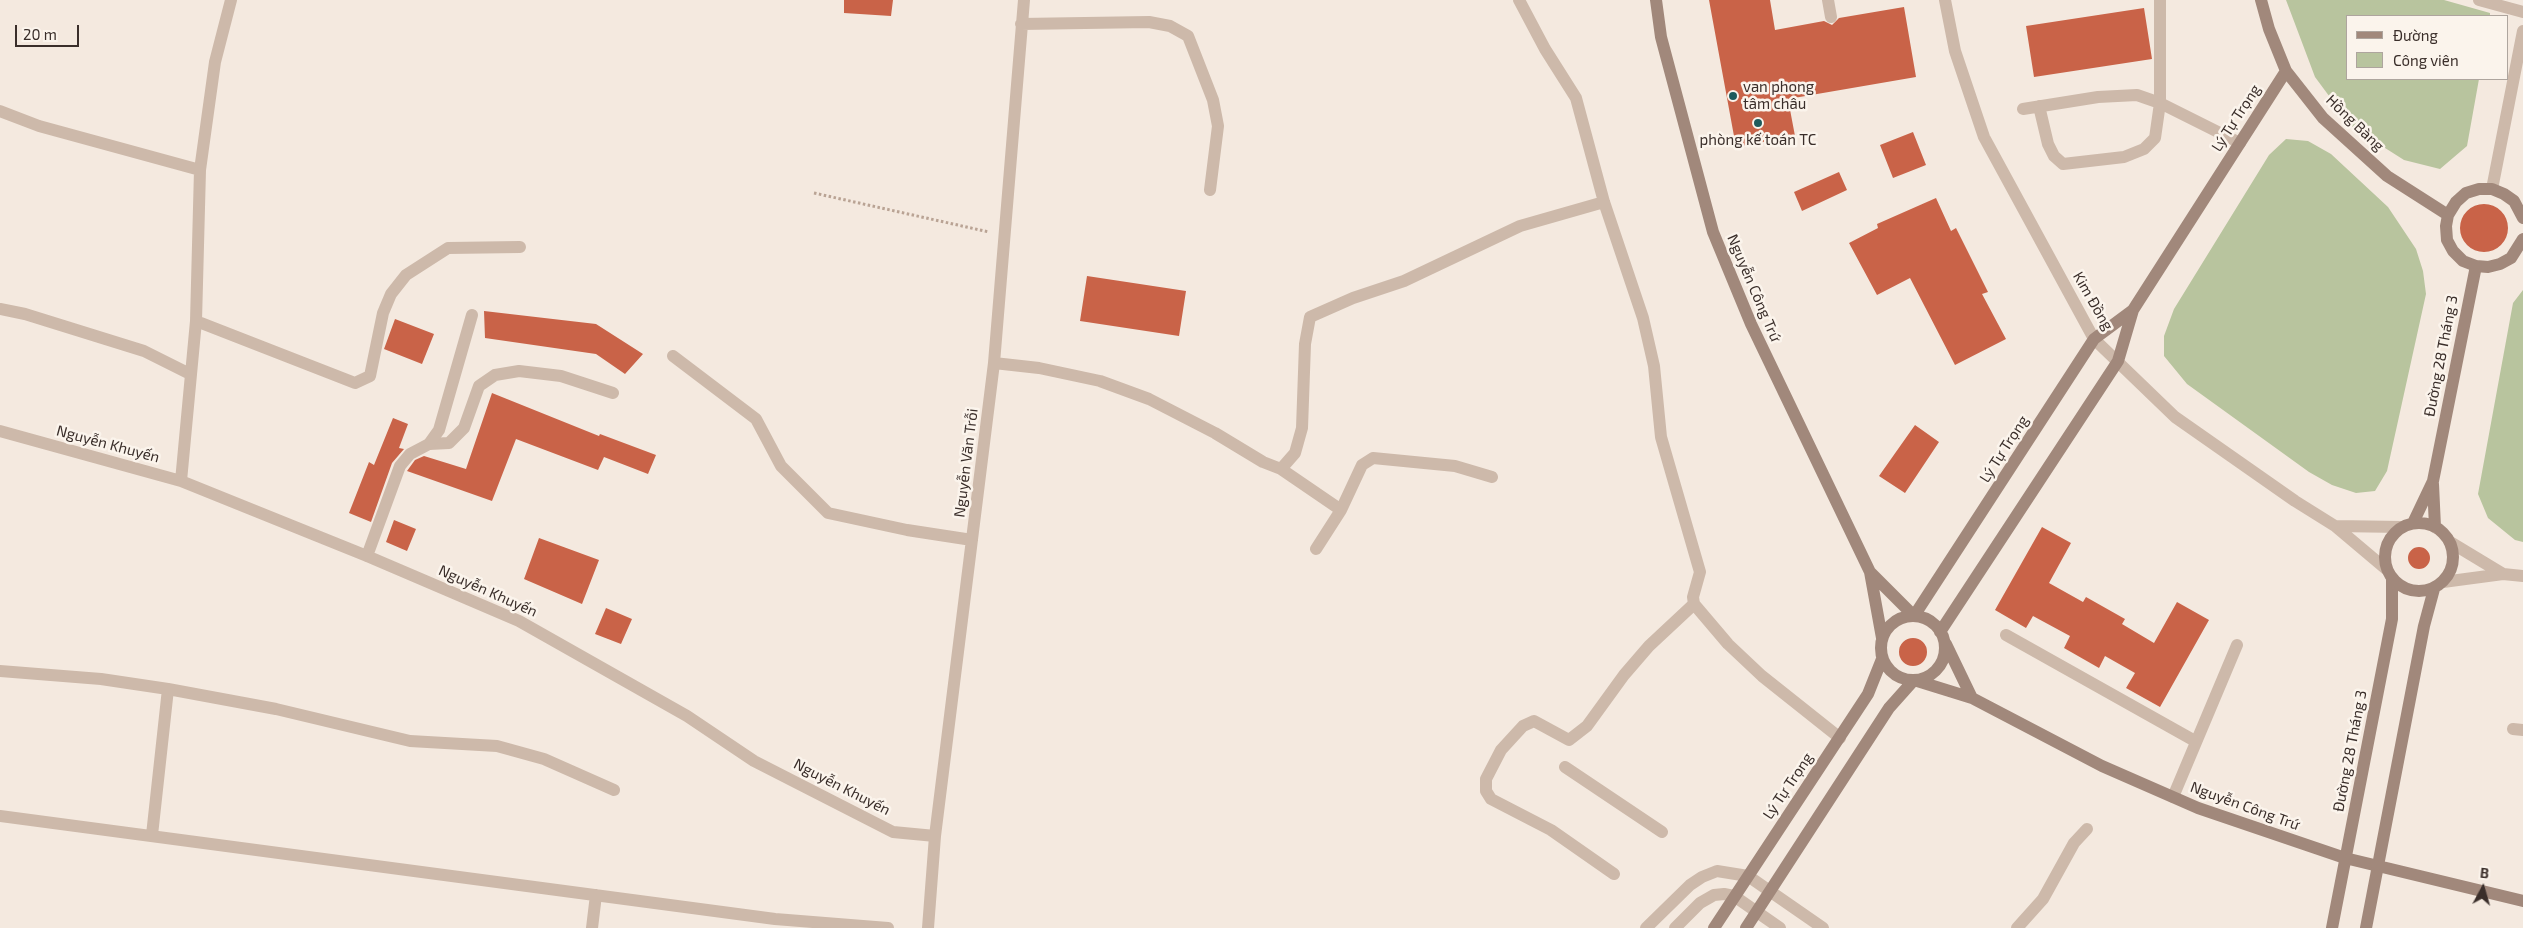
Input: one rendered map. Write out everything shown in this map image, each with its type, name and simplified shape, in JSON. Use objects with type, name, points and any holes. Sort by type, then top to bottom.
[{"type":"street","points":[[181,481],[196,321],[200,170],[215,62],[231,0]]},
{"type":"street","name":"Nguyễn Văn Trỗi","points":[[928,928],[935,836],[994,363],[1024,0]]},
{"type":"street","points":[[1519,0],[1545,49],[1576,98],[1604,202],[1643,318],[1654,366],[1660,438],[1700,572],[1693,597],[1694,604],[1728,644],[1762,676],[1840,738]]},
{"type":"street","name":"Nguyễn Công Trứ","points":[[1656,0],[1661,38],[1713,232],[1751,324],[1870,572],[1882,638]]},
{"type":"street","points":[[1828,0],[1830,17]]},
{"type":"street","name":"Kim Đồng","points":[[1945,0],[1955,51],[1984,137],[2094,339],[2175,417],[2295,501],[2335,526],[2389,574]]},
{"type":"street","points":[[2039,106],[2048,144],[2054,156],[2063,164],[2124,157],[2144,149],[2155,138],[2160,103],[2160,0]]},
{"type":"street","name":"Hồng Bàng","points":[[2261,0],[2269,29],[2286,71],[2323,118],[2387,176],[2448,215]]},
{"type":"street","points":[[2479,0],[2523,12]]},
{"type":"street","points":[[1021,24],[1149,22],[1170,26],[1188,36],[1213,100],[1218,126],[1210,190]]},
{"type":"street","points":[[2492,189],[2523,31]]},
{"type":"street","name":"Lý Tự Trọng","points":[[1943,637],[2118,361],[2133,310],[2286,71]]},
{"type":"street","points":[[2022,108],[2098,97],[2137,95],[2160,103],[2240,143]]},
{"type":"street","points":[[0,111],[57,131],[200,170]]},
{"type":"street","points":[[2523,218],[2514,202],[2504,194],[2492,189],[2479,189],[2466,193],[2456,202],[2448,215],[2446,226],[2447,240],[2454,252],[2463,261],[2476,266],[2488,267],[2500,264],[2511,258],[2523,238]]},
{"type":"street","points":[[1281,469],[1295,453],[1302,428],[1305,344],[1310,317],[1353,298],[1404,281],[1520,226],[1604,202]]},
{"type":"street","points":[[196,321],[356,383],[370,376],[383,314],[391,294],[406,275],[448,248],[520,247]]},
{"type":"street","name":"Đường 28 Tháng 3","points":[[2435,527],[2433,481],[2476,266]]},
{"type":"street","points":[[0,309],[25,314],[144,351],[190,374]]},
{"type":"street","name":"Lý Tự Trọng","points":[[1914,616],[2094,339],[2133,310]]},
{"type":"street","points":[[429,444],[439,430],[472,315]]},
{"type":"street","points":[[673,356],[756,419],[781,466],[828,513],[907,530],[972,540]]},
{"type":"street","points":[[994,363],[1039,368],[1074,375],[1100,381],[1149,398],[1215,433],[1263,462],[1281,469],[1341,510]]},
{"type":"street","points":[[368,556],[400,466],[410,454],[429,444],[449,443],[464,428],[479,386],[495,375],[519,371],[561,376],[613,393]]},
{"type":"street","name":"Nguyễn Khuyến","points":[[0,431],[181,481],[368,556],[520,621],[687,716],[754,761],[893,832],[935,836]]},
{"type":"street","points":[[1316,549],[1341,510],[1362,465],[1373,458],[1455,466],[1492,477]]},
{"type":"street","name":"Đường 28 Tháng 3","points":[[2408,525],[2433,481]]},
{"type":"street","points":[[2335,526],[2425,523],[2444,533],[2454,552],[2450,574],[2438,586],[2424,626],[2366,928]]},
{"type":"street","points":[[2408,525],[2392,535],[2386,545],[2384,557],[2389,574],[2401,587],[2412,591],[2424,592],[2438,586],[2503,574],[2523,576]]},
{"type":"street","points":[[2450,542],[2503,574]]},
{"type":"street","name":"Nguyễn Công Trứ","points":[[1870,572],[1914,616]]},
{"type":"street","name":"Đường 28 Tháng 3","points":[[2332,928],[2392,619],[2389,574]]},
{"type":"street","points":[[1614,874],[1552,830],[1491,799],[1486,791],[1486,779],[1501,750],[1523,726],[1534,721],[1569,740],[1587,726],[1630,668],[1694,604]]},
{"type":"street","points":[[1943,637],[1945,653],[1942,663],[1926,678],[1914,680],[1895,675],[1882,659],[1882,638],[1894,622],[1903,617],[1914,616],[1933,623],[1943,637],[1972,698]]},
{"type":"street","points":[[2006,635],[2195,741]]},
{"type":"street","points":[[2173,797],[2237,645]]},
{"type":"street","name":"Lý Tự Trọng","points":[[1714,928],[1868,694],[1882,659]]},
{"type":"street","points":[[0,671],[102,679],[168,689],[276,709],[410,741],[497,746],[544,759],[614,790]]},
{"type":"street","points":[[1746,928],[1889,708],[1914,680]]},
{"type":"street","name":"Nguyễn Công Trứ","points":[[1914,680],[1972,698],[2102,766],[2173,797],[2345,858],[2523,901]]},
{"type":"street","points":[[152,835],[168,689]]},
{"type":"street","points":[[1565,766],[1662,832]]},
{"type":"street","points":[[0,816],[775,919],[888,928]]},
{"type":"street","points":[[2017,928],[2043,899],[2074,842],[2087,829]]},
{"type":"street","points":[[1646,928],[1690,885],[1702,876],[1717,871],[1748,876],[1823,928]]},
{"type":"street","points":[[1674,928],[1700,903],[1714,895],[1724,894],[1734,896],[1780,928]]},
{"type":"street","points":[[592,928],[596,895]]},
{"type":"path","points":[[814,193],[1005,235]]},
{"type":"green space","points":[[2286,0],[2444,0],[2490,13],[2490,15],[2346,15],[2346,80],[2479,80],[2467,146],[2440,169],[2404,160],[2352,127],[2315,77]]},
{"type":"green space","points":[[2286,139],[2308,141],[2331,154],[2388,207],[2416,249],[2423,271],[2426,294],[2387,471],[2375,491],[2356,493],[2332,485],[2309,472],[2187,384],[2164,356],[2164,336],[2174,309],[2269,155]]},
{"type":"green space","points":[[2523,290],[2523,542],[2515,540],[2488,518],[2478,494],[2513,303]]},
{"type":"building","points":[[844,0],[893,0],[891,16],[844,13]]},
{"type":"building","points":[[1709,0],[1770,0],[1775,30],[1824,21],[1832,25],[1839,18],[1904,7],[1916,77],[1788,99],[1795,136],[1736,147]]},
{"type":"building","points":[[2144,8],[2152,59],[2034,77],[2026,26]]},
{"type":"building","points":[[1913,132],[1926,165],[1893,178],[1880,145]]},
{"type":"building","points":[[1839,172],[1847,190],[1802,211],[1794,192]]},
{"type":"building","points":[[1936,198],[1951,231],[1956,228],[1988,292],[1982,294],[2006,339],[1955,365],[1910,278],[1877,295],[1849,243],[1878,228],[1877,224]]},
{"type":"building","points":[[2479,204],[2489,204],[2498,208],[2504,214],[2507,219],[2507,237],[2498,248],[2489,252],[2479,252],[2470,248],[2464,242],[2460,233],[2460,223],[2464,214],[2470,208]]},
{"type":"building","points":[[1087,276],[1186,291],[1179,336],[1080,321]]},
{"type":"building","points":[[484,311],[596,324],[643,354],[625,374],[596,354],[485,338]]},
{"type":"building","points":[[395,319],[434,334],[422,364],[384,349]]},
{"type":"building","points":[[492,393],[599,436],[600,434],[656,455],[648,474],[604,457],[598,470],[516,439],[492,501],[407,471],[415,460],[424,456],[466,469]]},
{"type":"building","points":[[393,418],[408,424],[399,448],[404,449],[392,463],[371,522],[349,513],[369,462],[374,465]]},
{"type":"building","points":[[1915,425],[1939,442],[1905,493],[1879,476]]},
{"type":"building","points":[[394,520],[416,529],[407,551],[386,542]]},
{"type":"building","points":[[2042,527],[2071,543],[2049,583],[2083,602],[2086,597],[2125,619],[2122,624],[2154,643],[2177,602],[2209,620],[2160,707],[2126,688],[2135,673],[2105,656],[2099,668],[2064,648],[2070,636],[2033,616],[2026,628],[1995,610]]},
{"type":"building","points":[[539,538],[599,560],[582,604],[524,579]]},
{"type":"building","points":[[2419,547],[2427,550],[2430,558],[2427,566],[2419,569],[2411,566],[2408,558],[2411,550]]},
{"type":"building","points":[[606,608],[632,619],[621,644],[595,634]]},
{"type":"building","points":[[1913,638],[1923,642],[1927,652],[1923,662],[1913,666],[1903,662],[1899,652],[1903,642]]},
{"type":"place","name":"van phong tâm châu","points":[[1733,96]]},
{"type":"place","name":"phòng kế toán TC","points":[[1758,123]]}]
